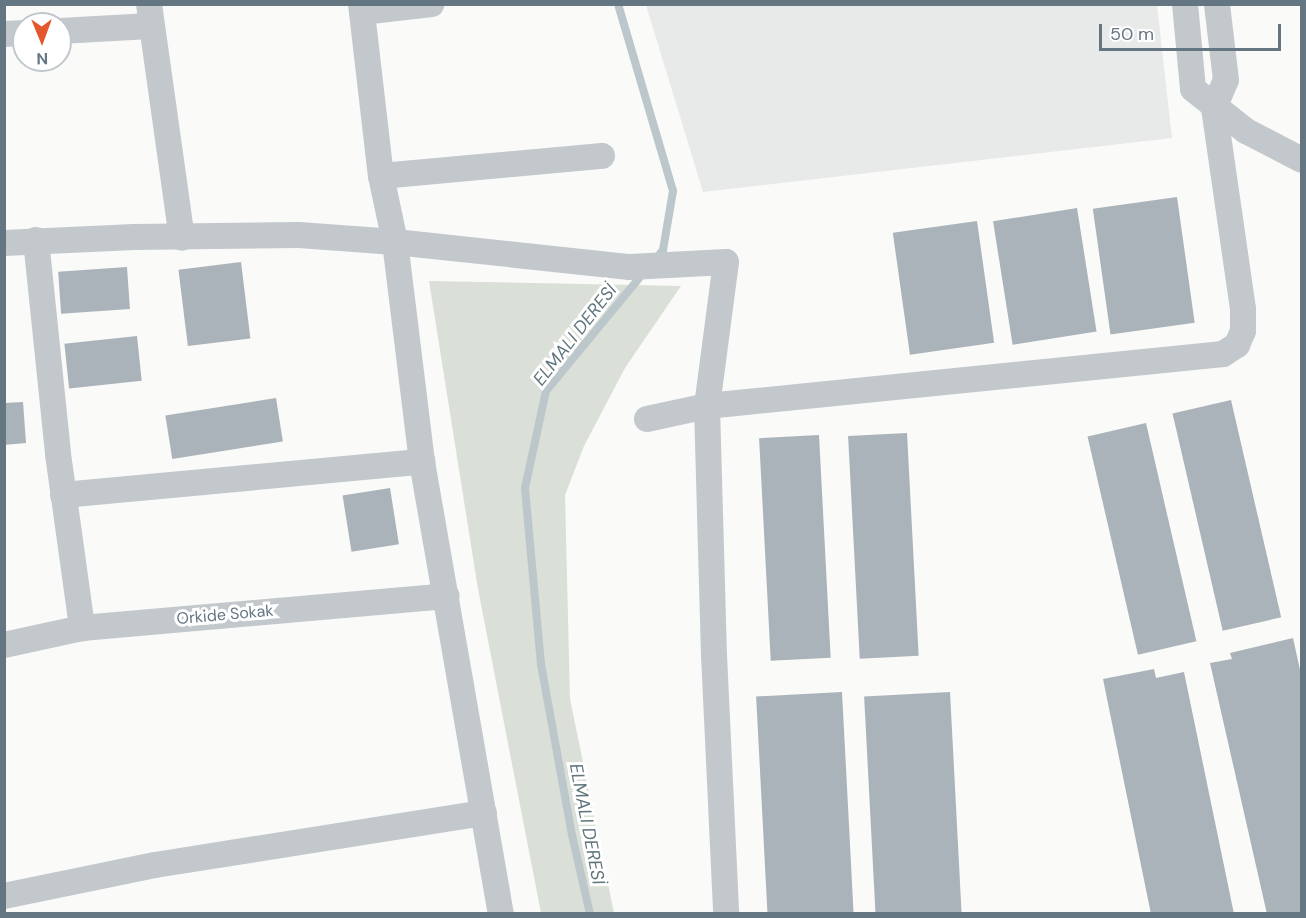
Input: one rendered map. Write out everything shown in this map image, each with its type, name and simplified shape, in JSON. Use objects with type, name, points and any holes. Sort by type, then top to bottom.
[{"type":"street","points":[[432,4],[361,8],[381,176],[395,242],[422,462],[501,914]]},
{"type":"street","points":[[1185,4],[1193,89],[1246,132],[1302,160]]},
{"type":"street","points":[[646,419],[707,406],[1223,354],[1237,345],[1243,331],[1243,309],[1214,108],[1226,80],[1217,4]]},
{"type":"street","points":[[72,29],[150,15],[182,238]]},
{"type":"street","points":[[381,176],[602,156]]},
{"type":"street","points":[[4,243],[36,240],[299,235],[395,242],[630,267],[726,262],[707,406],[714,655],[726,914]]},
{"type":"street","points":[[36,240],[63,495],[82,628]]},
{"type":"street","points":[[63,495],[422,462]]},
{"type":"street","name":"Orkide Sokak","points":[[4,645],[82,628],[447,596]]},
{"type":"street","points":[[4,896],[155,865],[484,813]]},
{"type":"shaded area","points":[[646,5],[1157,5],[1172,138],[703,192]]},
{"type":"shaded area","points":[[429,281],[681,286],[625,368],[584,446],[565,495],[570,699],[614,913],[541,913],[478,589]]},
{"type":"building","points":[[1177,197],[1195,323],[1111,335],[1093,209]]},
{"type":"building","points":[[1077,208],[1097,331],[1013,345],[993,221]]},
{"type":"building","points":[[977,221],[994,343],[910,355],[893,233]]},
{"type":"building","points":[[241,262],[250,338],[188,346],[178,270]]},
{"type":"building","points":[[127,267],[130,309],[61,314],[58,272]]},
{"type":"building","points":[[137,336],[142,381],[69,388],[64,344]]},
{"type":"building","points":[[276,398],[283,441],[172,459],[165,416]]},
{"type":"building","points":[[1231,400],[1281,617],[1223,631],[1173,413]]},
{"type":"building","points":[[23,402],[26,443],[4,445],[4,403]]},
{"type":"building","points":[[1146,423],[1196,641],[1138,655],[1088,436]]},
{"type":"building","points":[[907,433],[919,656],[860,659],[848,436]]},
{"type":"building","points":[[819,435],[831,658],[771,661],[759,438]]},
{"type":"building","points":[[390,488],[399,544],[352,552],[343,496]]},
{"type":"building","points":[[1293,638],[1302,679],[1302,914],[1267,914],[1210,663],[1232,659],[1230,653]]},
{"type":"building","points":[[1154,669],[1156,678],[1184,672],[1234,914],[1151,914],[1103,679]]},
{"type":"building","points":[[842,692],[854,914],[768,914],[756,697]]},
{"type":"building","points":[[950,692],[962,914],[876,914],[864,697]]},
{"type":"waterway","name":"ELMALI DERESİ","points":[[618,4],[673,191],[663,250],[656,259]]},
{"type":"waterway","name":"ELMALI DERESİ","points":[[590,914],[572,835],[541,664],[525,488],[546,391],[644,272]]}]
